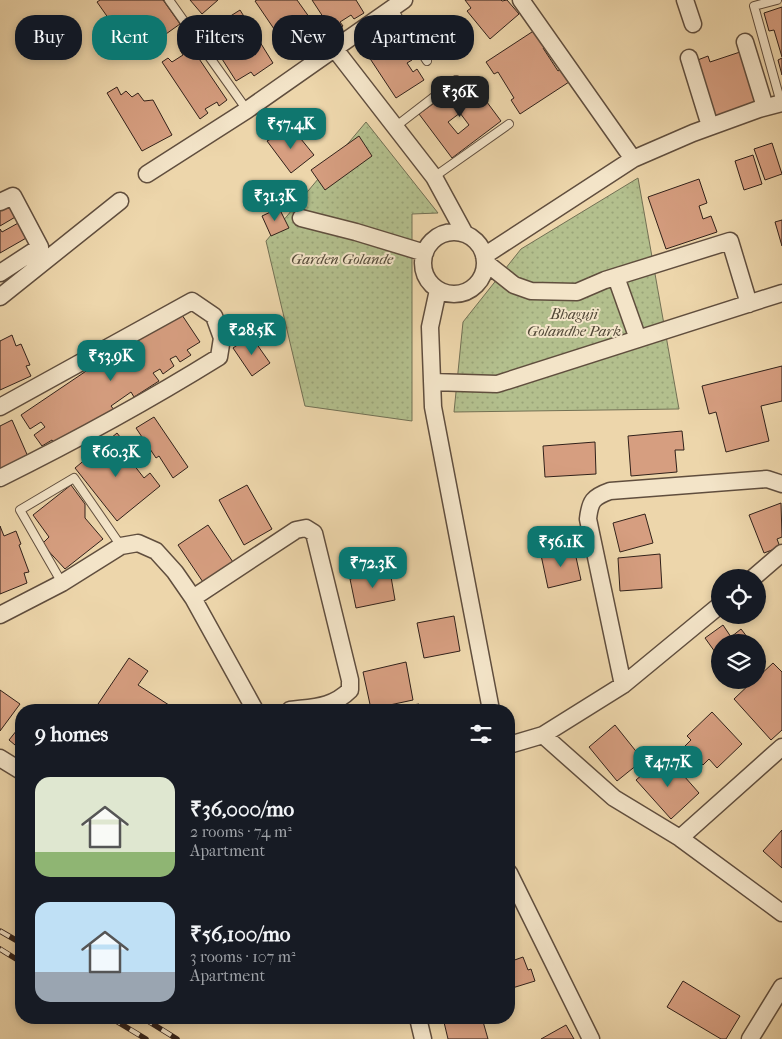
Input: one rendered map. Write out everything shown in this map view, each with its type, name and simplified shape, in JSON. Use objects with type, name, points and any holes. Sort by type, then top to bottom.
[{"type":"street","points":[[685,0],[693,24]]},
{"type":"street","points":[[526,2],[634,159]]},
{"type":"street","points":[[344,41],[398,4]]},
{"type":"street","points":[[484,259],[634,159],[710,126],[776,104],[744,42]]},
{"type":"street","points":[[689,58],[710,126]]},
{"type":"street","points":[[148,174],[247,110],[317,60]]},
{"type":"street","points":[[343,60],[434,177],[464,234]]},
{"type":"street","points":[[0,202],[13,196],[40,247],[0,272]]},
{"type":"street","points":[[0,297],[120,201]]},
{"type":"street","points":[[302,218],[425,253]]},
{"type":"street","points":[[484,259],[484,268],[480,279],[467,291],[449,294],[438,290],[429,282],[424,271],[423,259],[432,243],[441,236],[453,232],[464,234],[475,240],[484,259],[514,285],[531,291],[577,292],[616,277],[730,241],[750,304]]},
{"type":"street","points":[[616,277],[638,339]]},
{"type":"street","points":[[438,290],[430,327],[435,417],[490,704]]},
{"type":"street","points":[[432,382],[497,384],[782,294]]},
{"type":"street","points":[[0,407],[192,301],[214,316],[222,338],[219,358],[103,425],[0,478]]},
{"type":"street","points":[[623,685],[588,519],[589,507],[596,496],[610,491],[767,479],[782,484]]},
{"type":"street","points":[[194,598],[296,530],[306,528],[314,533],[350,680],[350,690],[342,698],[331,704]]},
{"type":"street","points":[[0,615],[62,583],[121,546],[138,543],[156,551],[194,598],[251,704]]},
{"type":"street","points":[[763,569],[782,553]]},
{"type":"street","points":[[515,743],[543,735],[623,685],[711,612]]},
{"type":"street","points":[[543,735],[614,798],[680,838],[782,913]]},
{"type":"street","points":[[680,838],[782,746]]},
{"type":"street","points":[[0,758],[15,767]]},
{"type":"street","points":[[515,885],[591,1039]]},
{"type":"street","points":[[750,1039],[782,987]]},
{"type":"street","points":[[419,1024],[423,1039]]},
{"type":"lane","points":[[170,0],[247,110]]},
{"type":"lane","points":[[776,104],[754,6],[777,0]]},
{"type":"lane","points":[[398,4],[427,61]]},
{"type":"lane","points":[[395,127],[456,80]]},
{"type":"lane","points":[[434,177],[509,124]]},
{"type":"lane","points":[[62,583],[20,510],[74,478],[121,546]]},
{"type":"green space","name":"Garden Golande","points":[[366,122],[438,213],[412,214],[412,421],[305,406],[266,241]]},
{"type":"green space","name":"Bhaguji Golandhe Park","points":[[638,178],[679,409],[454,412],[463,322],[521,249]]},
{"type":"building","points":[[100,0],[163,0],[177,20],[177,26],[167,33],[167,15],[106,15],[97,2]]},
{"type":"building","points":[[190,0],[218,0],[202,14]]},
{"type":"building","points":[[297,0],[308,15],[272,15],[272,26],[255,1]]},
{"type":"building","points":[[312,0],[356,0],[364,13],[354,15],[354,19],[351,15],[344,19],[344,15],[322,15]]},
{"type":"building","points":[[465,0],[507,0],[519,14],[490,39],[474,20],[474,15],[470,15],[467,11],[471,8]]},
{"type":"building","points":[[782,7],[782,57],[774,30],[769,31],[764,13]]},
{"type":"building","points":[[240,10],[243,15],[232,15]]},
{"type":"building","points":[[535,30],[546,46],[543,48],[558,71],[561,69],[569,82],[520,114],[511,100],[514,98],[498,72],[494,74],[486,62]]},
{"type":"building","points":[[262,45],[273,63],[254,76],[251,72],[236,81],[223,60],[262,60]]},
{"type":"building","points":[[743,51],[760,103],[714,118],[695,61],[708,56],[710,62]]},
{"type":"building","points":[[168,58],[172,62],[177,59],[200,60],[227,100],[219,106],[217,102],[205,109],[208,113],[200,119],[162,62]]},
{"type":"building","points":[[782,58],[782,75],[778,60]]},
{"type":"building","points":[[371,60],[412,60],[407,63],[413,72],[417,69],[424,80],[396,98]]},
{"type":"building","points":[[469,78],[501,121],[452,158],[419,114]],"holes":[[[460,113],[469,125],[458,134],[448,122]]]},
{"type":"building","points":[[117,87],[121,95],[126,91],[132,97],[138,93],[144,101],[153,100],[172,135],[142,151],[107,93]]},
{"type":"building","points":[[292,128],[314,155],[291,173],[267,141]]},
{"type":"building","points":[[359,136],[372,156],[325,190],[311,170]]},
{"type":"building","points":[[772,143],[782,174],[765,180],[754,149]]},
{"type":"building","points":[[753,155],[762,184],[744,190],[735,161]]},
{"type":"building","points":[[699,179],[707,203],[699,206],[703,219],[711,216],[717,232],[666,249],[648,197]]},
{"type":"building","points":[[10,204],[17,216],[0,226],[0,210]]},
{"type":"building","points":[[279,208],[289,228],[271,236],[262,216]]},
{"type":"building","points":[[782,220],[782,246],[775,222]]},
{"type":"building","points":[[20,222],[28,237],[0,253],[0,229],[2,232]]},
{"type":"building","points":[[178,309],[200,342],[187,350],[191,355],[180,362],[176,356],[170,359],[174,366],[163,374],[160,369],[153,373],[159,381],[134,397],[131,392],[111,406],[115,411],[58,449],[52,440],[42,446],[34,435],[45,427],[41,422],[30,429],[21,415]]},
{"type":"building","points":[[12,335],[16,346],[21,344],[30,365],[26,366],[31,376],[0,390],[0,341]]},
{"type":"building","points":[[251,336],[270,363],[252,376],[233,348]]},
{"type":"building","points":[[782,366],[782,401],[761,406],[769,441],[726,452],[716,412],[709,414],[702,386]]},
{"type":"building","points":[[154,417],[188,467],[173,478],[159,456],[156,458],[136,428]]},
{"type":"building","points":[[12,420],[29,459],[0,472],[0,426]]},
{"type":"building","points":[[682,431],[684,450],[675,450],[677,472],[631,476],[628,436]]},
{"type":"building","points":[[117,433],[128,447],[123,451],[144,478],[150,473],[160,486],[117,521],[75,468]]},
{"type":"building","points":[[595,442],[596,474],[545,477],[543,446]]},
{"type":"building","points":[[71,485],[85,504],[85,518],[103,539],[65,569],[42,544],[49,537],[33,515]]},
{"type":"building","points":[[247,485],[272,529],[244,545],[219,500]]},
{"type":"building","points":[[781,503],[782,537],[777,539],[780,547],[764,553],[749,515]]},
{"type":"building","points":[[645,514],[653,543],[620,552],[613,523]]},
{"type":"building","points":[[208,525],[237,568],[207,588],[178,545]]},
{"type":"building","points":[[0,526],[4,536],[16,531],[29,572],[24,573],[27,583],[0,594]]},
{"type":"building","points":[[574,548],[581,580],[548,588],[541,555]]},
{"type":"building","points":[[660,554],[662,588],[620,591],[618,558]]},
{"type":"building","points":[[390,571],[395,600],[356,608],[350,579]]},
{"type":"building","points":[[454,616],[460,651],[424,658],[417,623]]},
{"type":"building","points":[[723,625],[729,634],[711,634],[711,646],[705,638]]},
{"type":"building","points":[[741,629],[745,634],[735,634]]},
{"type":"building","points":[[129,658],[148,671],[138,685],[167,704],[98,704]]},
{"type":"building","points":[[406,662],[413,700],[394,704],[370,704],[363,672]]},
{"type":"building","points":[[773,663],[782,672],[782,730],[771,740],[734,699],[745,689],[766,689],[766,670]]},
{"type":"building","points":[[0,690],[20,704],[15,704],[15,711],[0,731]]},
{"type":"building","points":[[712,712],[742,744],[717,768],[709,759],[703,765],[685,746],[691,740],[687,736]]},
{"type":"building","points":[[615,725],[643,760],[617,781],[589,747]]},
{"type":"building","points":[[15,732],[15,745],[9,740]]},
{"type":"building","points":[[669,759],[699,793],[671,819],[636,780],[650,768],[654,773]]},
{"type":"building","points":[[782,830],[782,868],[763,851]]},
{"type":"building","points":[[523,957],[528,970],[531,969],[535,981],[515,987],[515,960]]},
{"type":"building","points":[[683,981],[740,1016],[726,1039],[721,1039],[667,1007]]},
{"type":"building","points":[[444,1024],[484,1024],[488,1039],[448,1039]]},
{"type":"building","points":[[566,1025],[574,1039],[541,1039]]},
{"type":"railway","points":[[0,931],[15,940]]},
{"type":"railway","points":[[0,949],[15,958]]},
{"type":"railway","points":[[121,1024],[146,1039]]},
{"type":"railway","points":[[153,1024],[177,1039]]}]
